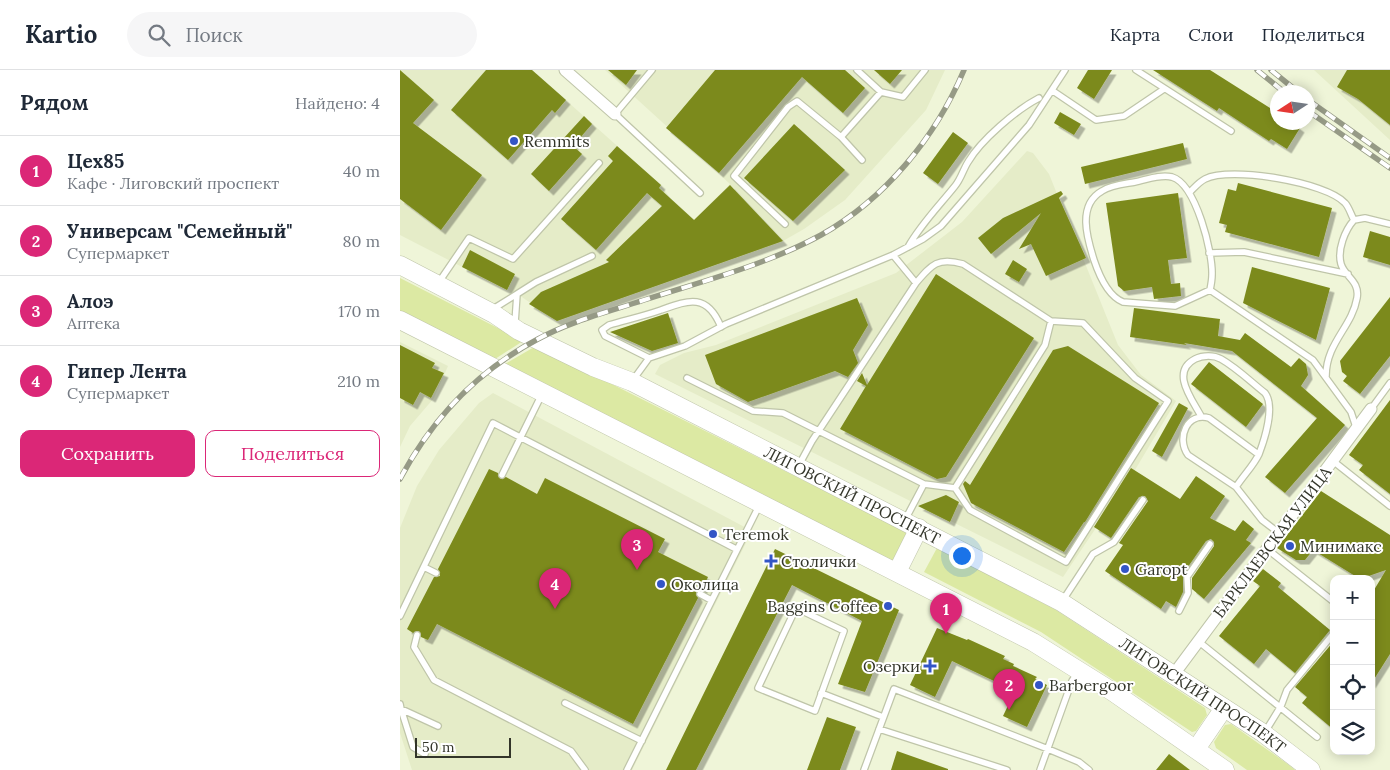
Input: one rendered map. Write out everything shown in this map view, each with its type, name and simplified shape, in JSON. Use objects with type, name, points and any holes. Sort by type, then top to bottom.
[{"type":"main road","name":"ЛИГОВСКИЙ ПРОСПЕКТ","points":[[400,265],[489,312],[515,328],[593,367],[632,382],[1062,602],[1263,733],[1311,770]]},
{"type":"main road","points":[[400,320],[1033,642],[1079,670],[1225,770]]},
{"type":"main road","points":[[896,572],[912,524]]},
{"type":"main road","points":[[1196,749],[1224,708]]},
{"type":"street","points":[[565,70],[615,114]]},
{"type":"street","name":"БАРКЛАЕВСКАЯ УЛИЦА","points":[[1174,674],[1371,410]]},
{"type":"lane","points":[[652,70],[615,114],[700,193]]},
{"type":"lane","points":[[857,70],[881,92],[903,97],[926,70]]},
{"type":"lane","points":[[632,382],[649,358],[685,346],[721,327],[893,255],[941,226],[1030,125],[1065,70]]},
{"type":"lane","points":[[1136,70],[1231,131]]},
{"type":"lane","points":[[1053,91],[1096,120],[1124,116],[1164,89]]},
{"type":"lane","points":[[841,137],[881,92]]},
{"type":"lane","points":[[908,247],[918,229],[957,184],[968,161],[1005,123],[1028,104],[1039,98]]},
{"type":"lane","points":[[785,224],[734,176],[788,107],[797,101],[841,137],[862,160]]},
{"type":"lane","points":[[437,284],[469,238],[513,259],[599,163]]},
{"type":"lane","points":[[1190,192],[1206,178],[1250,174],[1279,178],[1335,196],[1346,204],[1354,220]]},
{"type":"lane","points":[[1160,177],[1172,177],[1190,192],[1196,202],[1209,253],[1212,274],[1210,290],[1175,306],[1116,300],[1106,286],[1095,264],[1086,235],[1086,215],[1090,201],[1102,190],[1160,177]]},
{"type":"lane","points":[[1326,376],[1329,350],[1351,314],[1357,297],[1357,286],[1341,265],[1340,257],[1348,227],[1354,220],[1365,218],[1390,224]]},
{"type":"lane","points":[[1209,253],[1244,252],[1348,274]]},
{"type":"lane","points":[[893,255],[916,283]]},
{"type":"lane","points":[[489,312],[536,282],[592,256]]},
{"type":"lane","points":[[687,378],[753,411],[783,413],[820,432],[924,484],[955,488],[970,510],[1066,562],[1168,401],[1135,378],[1083,323],[1051,320],[963,264],[939,261],[930,267],[916,283],[820,432],[798,467]]},
{"type":"lane","points":[[1210,290],[1313,360],[1351,412],[1357,429]]},
{"type":"lane","points":[[515,328],[517,294]]},
{"type":"lane","points":[[649,358],[605,336],[602,330],[609,325],[686,301],[705,306],[715,312],[721,327]]},
{"type":"lane","points":[[955,488],[1045,345],[1051,320]]},
{"type":"lane","points":[[1201,416],[1184,386],[1182,373],[1188,363],[1197,357],[1210,356],[1221,359],[1270,399],[1271,409],[1258,454],[1236,487]]},
{"type":"lane","points":[[1371,410],[1390,383]]},
{"type":"lane","points":[[502,475],[543,393]]},
{"type":"lane","points":[[1258,454],[1210,418],[1201,416],[1191,420],[1184,431],[1183,447],[1188,455],[1236,487],[1262,520],[1279,534]]},
{"type":"lane","points":[[400,616],[493,423],[736,549]]},
{"type":"lane","points":[[1333,461],[1390,506]]},
{"type":"lane","points":[[912,524],[924,484]]},
{"type":"lane","points":[[1062,602],[1093,554],[1114,542],[1143,500]]},
{"type":"lane","points":[[627,770],[760,503]]},
{"type":"lane","points":[[1179,612],[1188,594],[1187,577],[1210,544]]},
{"type":"lane","points":[[1267,549],[1330,599]]},
{"type":"lane","points":[[424,567],[436,573]]},
{"type":"lane","points":[[700,594],[711,600]]},
{"type":"lane","points":[[796,608],[844,631],[821,693],[815,711],[758,688],[796,608]]},
{"type":"lane","points":[[417,634],[414,647],[434,680],[571,751],[586,770]]},
{"type":"lane","points":[[1263,733],[1280,706],[1287,690],[1330,638]]},
{"type":"lane","points":[[1198,641],[1317,737]]},
{"type":"lane","points":[[1040,770],[1072,680],[1079,670]]},
{"type":"lane","points":[[864,770],[894,689],[1048,749],[1079,762],[1089,770]]},
{"type":"lane","points":[[821,693],[883,717]]},
{"type":"lane","points":[[565,703],[642,741]]},
{"type":"lane","points":[[401,706],[438,726]]},
{"type":"lane","points":[[401,706],[413,747],[425,754]]},
{"type":"lane","points":[[879,729],[1007,770]]},
{"type":"shaded area","points":[[400,70],[532,70],[661,185],[671,199],[694,220],[730,184],[605,70],[945,70],[926,110],[845,200],[804,229],[783,241],[557,321],[513,291],[512,293],[400,235]]},
{"type":"shaded area","points":[[1314,70],[1390,70],[1390,140]]},
{"type":"shaded area","points":[[1027,151],[1033,153],[1049,174],[1118,345],[1141,375],[1176,401],[1135,470],[1063,577],[655,374],[660,365],[684,353],[716,345],[896,273],[962,222]]},
{"type":"shaded area","points":[[400,342],[448,366],[434,398],[410,426],[400,447]]},
{"type":"shaded area","points":[[493,393],[752,531],[632,770],[412,770],[400,733],[400,528],[417,486],[439,450],[479,403]]},
{"type":"green space","points":[[400,278],[523,341],[495,359],[400,311]]},
{"type":"green space","points":[[536,346],[908,533],[893,561],[505,364]]},
{"type":"green space","points":[[937,548],[1056,610],[1205,708],[1207,715],[1196,731],[1192,732],[1041,632],[924,572]]},
{"type":"green space","points":[[1231,724],[1295,770],[1247,770],[1216,748],[1214,742],[1225,725]]},
{"type":"building","points":[[400,70],[434,100],[413,123],[482,175],[441,230],[400,199]]},
{"type":"building","points":[[486,70],[532,70],[566,100],[555,113],[552,110],[508,160],[451,110]]},
{"type":"building","points":[[608,70],[637,70],[626,85]]},
{"type":"building","points":[[715,70],[845,70],[865,88],[843,113],[802,77],[719,173],[666,128]]},
{"type":"building","points":[[874,70],[902,70],[890,84]]},
{"type":"building","points":[[1088,70],[1112,70],[1094,99],[1077,88]]},
{"type":"building","points":[[1153,70],[1210,70],[1270,108],[1270,130],[1299,130],[1287,149],[1271,139],[1269,141],[1219,108],[1217,111]]},
{"type":"building","points":[[1347,70],[1390,70],[1390,125],[1358,99],[1337,87]]},
{"type":"building","points":[[1060,112],[1081,124],[1074,135],[1054,123]]},
{"type":"building","points":[[584,116],[592,124],[573,146],[582,154],[549,191],[531,174]]},
{"type":"building","points":[[794,124],[845,170],[793,221],[744,178]]},
{"type":"building","points":[[953,132],[968,143],[938,184],[923,173]]},
{"type":"building","points":[[1183,143],[1187,159],[1085,184],[1081,167]]},
{"type":"building","points":[[617,146],[661,185],[659,188],[694,220],[730,185],[783,241],[557,321],[529,304],[541,292],[609,262],[606,260],[662,206],[647,193],[596,250],[561,219],[613,161],[608,156]]},
{"type":"building","points":[[1238,183],[1332,208],[1319,257],[1225,232],[1227,225],[1219,223],[1228,189],[1236,191]]},
{"type":"building","points":[[1061,191],[1063,194],[1059,198],[1086,258],[1046,276],[1031,244],[1019,249],[1041,213],[991,254],[978,238],[1003,218]]},
{"type":"building","points":[[1178,193],[1187,258],[1168,260],[1171,284],[1180,283],[1181,296],[1154,299],[1152,287],[1124,291],[1118,286],[1106,203]]},
{"type":"building","points":[[1370,231],[1390,237],[1390,265],[1363,257]]},
{"type":"building","points":[[470,250],[515,274],[507,290],[462,267]]},
{"type":"building","points":[[1013,260],[1027,269],[1019,282],[1005,274]]},
{"type":"building","points":[[1252,267],[1330,288],[1316,340],[1243,303]]},
{"type":"building","points":[[936,274],[1034,338],[946,477],[937,479],[840,429],[866,386],[857,381],[862,373],[867,385]]},
{"type":"building","points":[[1390,297],[1390,356],[1360,394],[1343,381],[1347,376],[1342,372],[1340,361]]},
{"type":"building","points":[[857,298],[868,325],[853,350],[858,363],[848,377],[835,371],[748,402],[716,384],[705,355]]},
{"type":"building","points":[[1134,308],[1220,319],[1218,336],[1240,340],[1245,333],[1291,367],[1299,358],[1306,364],[1308,375],[1301,386],[1345,425],[1285,493],[1265,477],[1317,418],[1232,351],[1130,337]]},
{"type":"building","points":[[668,313],[678,343],[652,351],[610,332]]},
{"type":"building","points":[[400,345],[435,363],[432,368],[444,373],[431,398],[420,392],[413,405],[400,398]]},
{"type":"building","points":[[1068,346],[1159,403],[1085,522],[1064,552],[971,503],[963,484],[965,481],[970,485],[1053,350]]},
{"type":"building","points":[[1209,362],[1263,404],[1246,427],[1191,384]]},
{"type":"building","points":[[1390,400],[1390,494],[1359,470],[1363,465],[1349,455]]},
{"type":"building","points":[[1179,403],[1188,408],[1162,457],[1152,451]]},
{"type":"building","points":[[1131,468],[1180,499],[1196,476],[1225,496],[1210,518],[1235,531],[1243,520],[1254,529],[1246,540],[1251,543],[1204,599],[1192,589],[1192,578],[1214,546],[1214,542],[1211,539],[1206,541],[1183,574],[1183,592],[1176,607],[1166,601],[1161,609],[1105,571],[1123,545],[1119,543],[1148,501],[1145,496],[1139,497],[1111,538],[1094,527]]},
{"type":"building","points":[[489,469],[498,473],[500,479],[506,477],[537,494],[545,478],[665,539],[658,552],[708,577],[702,590],[696,592],[698,598],[633,724],[437,624],[428,640],[421,637],[419,631],[413,633],[407,629],[434,577],[440,576],[438,569]]},
{"type":"building","points":[[1321,491],[1390,535],[1390,654],[1375,678],[1375,588],[1386,570],[1372,575],[1354,575],[1313,550],[1305,560],[1296,560],[1277,548]]},
{"type":"building","points":[[946,495],[959,502],[950,522],[918,506]]},
{"type":"building","points":[[775,549],[899,610],[865,692],[838,684],[862,621],[792,585],[696,770],[666,770]]},
{"type":"building","points":[[1263,569],[1281,583],[1278,587],[1330,630],[1295,673],[1266,649],[1254,664],[1219,636],[1260,586],[1253,581]]},
{"type":"building","points":[[937,628],[968,639],[1005,656],[1003,659],[1014,664],[1013,666],[1037,677],[1035,679],[1047,685],[1027,727],[1003,716],[1015,691],[952,661],[935,697],[910,685]]},
{"type":"building","points":[[1330,646],[1330,727],[1302,703],[1307,697],[1295,687]]},
{"type":"building","points":[[827,717],[856,727],[840,770],[807,770]]},
{"type":"building","points":[[897,751],[948,769],[948,770],[891,770]]},
{"type":"building","points":[[1169,754],[1190,770],[1156,770]]},
{"type":"railway","points":[[400,479],[426,436],[458,398],[495,366],[538,339],[603,313],[756,264],[800,246],[844,220],[887,185],[906,164],[939,119],[964,70]]},
{"type":"railway","points":[[1257,70],[1275,85]]},
{"type":"railway","points":[[1271,70],[1289,85]]},
{"type":"railway","points":[[1315,105],[1390,158]]},
{"type":"railway","points":[[1315,116],[1390,168]]},
{"type":"place","name":"Remmits","points":[[514,141]]},
{"type":"place","name":"Teremok","points":[[713,534]]},
{"type":"place","name":"Минимакс","points":[[1290,546]]},
{"type":"place","name":"Столички","points":[[771,561]]},
{"type":"place","name":"Garopt","points":[[1125,569]]},
{"type":"place","name":"Алоэ","points":[[637,570]]},
{"type":"place","name":"Околица","points":[[661,584]]},
{"type":"place","name":"Baggins Coffee","points":[[888,606]]},
{"type":"place","name":"Гипер Лента","points":[[555,609]]},
{"type":"place","name":"Цех85","points":[[946,634]]},
{"type":"place","name":"Озерки","points":[[930,666]]},
{"type":"place","name":"Barbergoor","points":[[1039,685]]},
{"type":"place","name":"Универсам \"Семейный\"","points":[[1009,710]]}]
